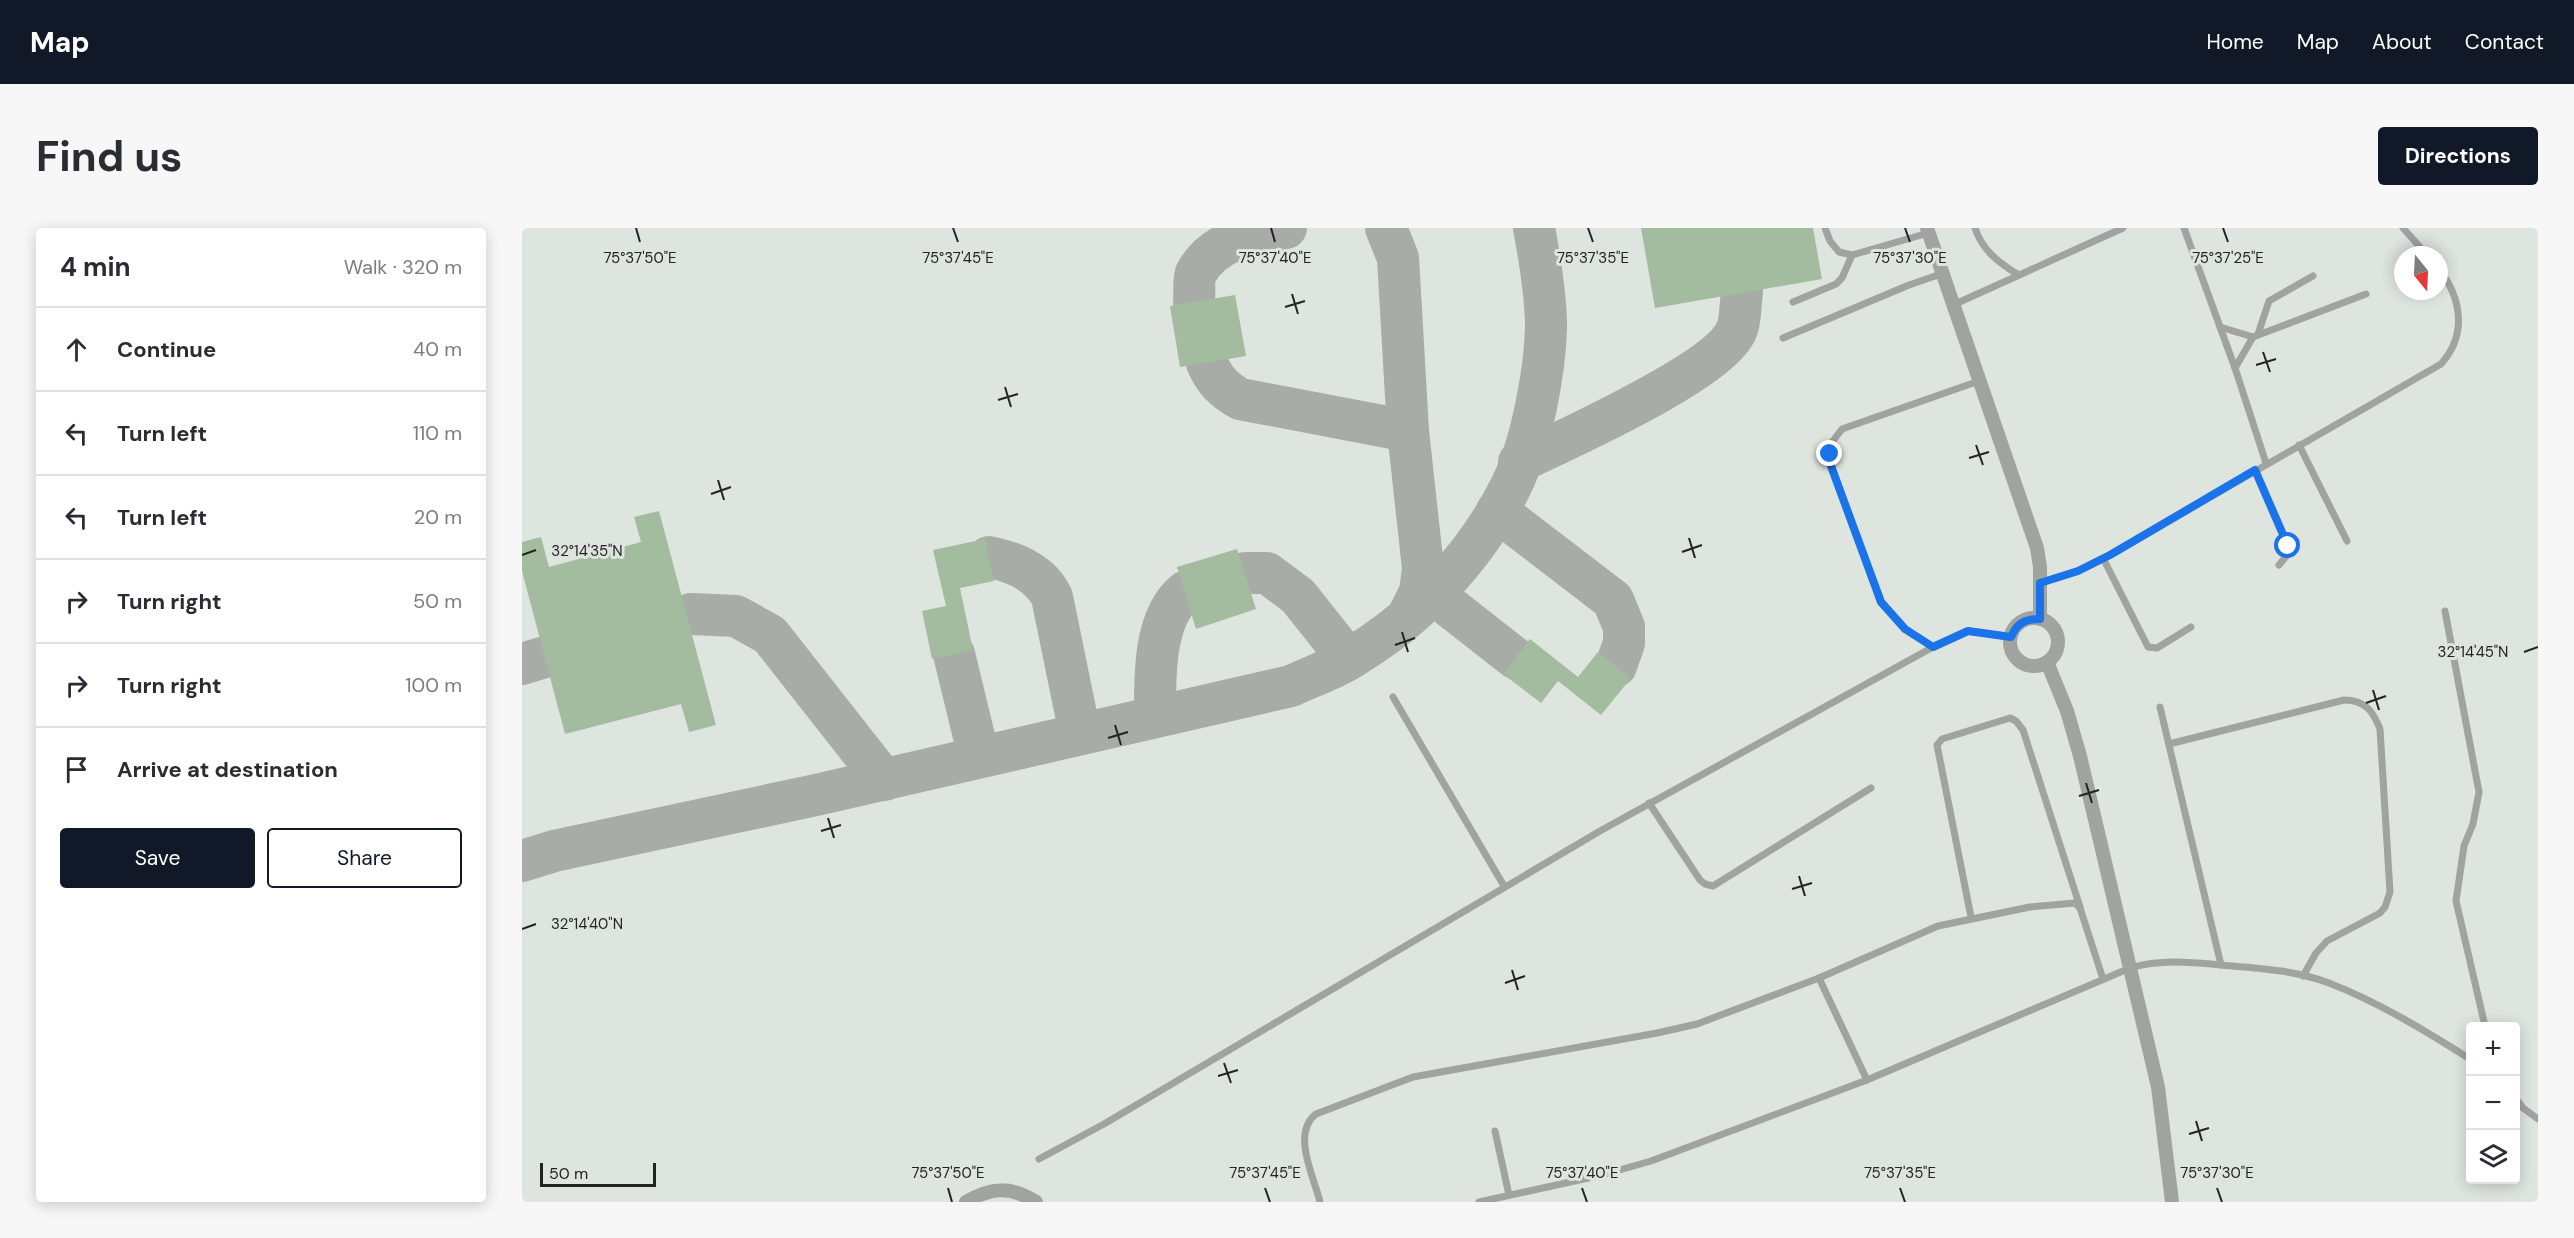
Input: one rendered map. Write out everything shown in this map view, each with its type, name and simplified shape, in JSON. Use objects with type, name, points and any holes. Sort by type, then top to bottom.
[{"type":"street","points":[[1928,230],[1941,274],[2037,548],[2040,619]]},
{"type":"street","points":[[2040,619],[2048,623],[2058,638],[2054,656],[2047,662],[2029,665],[2020,661],[2011,646],[2011,637],[2015,628],[2022,622],[2040,619]]},
{"type":"street","points":[[2047,662],[2067,711],[2080,756],[2158,1087],[2172,1202]]},
{"type":"street","points":[[966,1202],[994,1189],[1026,1195],[1036,1202]]},
{"type":"lane","points":[[1825,228],[1830,241],[1839,252],[1852,255],[1928,230]]},
{"type":"lane","points":[[1975,228],[1978,239],[1996,260],[2017,274]]},
{"type":"lane","points":[[1953,305],[2017,274],[2123,228]]},
{"type":"lane","points":[[2184,228],[2235,368],[2265,463]]},
{"type":"lane","points":[[2403,228],[2419,246]]},
{"type":"lane","points":[[1793,302],[1836,284],[1842,278],[1852,255]]},
{"type":"lane","points":[[1784,338],[1941,274]]},
{"type":"lane","points":[[2235,368],[2255,336],[2269,301],[2313,276]]},
{"type":"lane","points":[[2040,583],[2078,571],[2103,558],[2441,364],[2455,345],[2458,321],[2456,303],[2448,281]]},
{"type":"lane","points":[[2220,327],[2255,336],[2366,294]]},
{"type":"lane","points":[[1933,647],[1905,629],[1881,602],[1831,466],[1830,445],[1842,429],[1979,381]]},
{"type":"lane","points":[[2299,445],[2347,541]]},
{"type":"lane","points":[[2255,470],[2288,546],[2288,554],[2279,565]]},
{"type":"lane","points":[[2103,558],[2148,647],[2157,648],[2191,627]]},
{"type":"lane","points":[[2445,611],[2479,792],[2473,824],[2464,846],[2456,901],[2484,1022]]},
{"type":"lane","points":[[1039,1159],[1104,1124],[1504,886],[1649,803],[1933,647],[1968,631],[2011,637]]},
{"type":"lane","points":[[1393,697],[1504,886]]},
{"type":"lane","points":[[2169,744],[2344,700],[2355,700],[2364,704],[2375,717],[2380,729],[2390,892],[2385,907],[2380,913],[2321,946],[2303,976]]},
{"type":"lane","points":[[2160,707],[2221,965]]},
{"type":"lane","points":[[1971,918],[1937,744],[1942,740],[2010,718],[2016,721],[2023,730],[2103,979]]},
{"type":"lane","points":[[1649,803],[1700,880],[1713,886],[1871,788]]},
{"type":"lane","points":[[1320,1202],[1305,1143],[1306,1124],[1316,1114],[1413,1077],[1697,1024],[1819,978],[1938,926],[2030,906],[2070,902],[2080,908]]},
{"type":"lane","points":[[1479,1202],[1602,1175],[1651,1161],[1867,1080],[2103,979],[2150,962],[2181,961],[2283,971],[2303,976],[2339,988],[2392,1014],[2466,1057]]},
{"type":"lane","points":[[1819,978],[1867,1080]]},
{"type":"lane","points":[[2520,1104],[2538,1119]]},
{"type":"lane","points":[[1495,1131],[1509,1195]]},
{"type":"building","points":[[1641,228],[1813,228],[1822,279],[1655,308]]},
{"type":"building","points":[[1235,295],[1246,356],[1180,367],[1170,306]]},
{"type":"building","points":[[659,511],[716,725],[689,732],[681,704],[565,734],[522,571],[522,542],[541,537],[549,567],[641,542],[634,517]]},
{"type":"building","points":[[985,539],[994,581],[960,588],[973,650],[932,659],[922,611],[946,606],[933,550]]},
{"type":"building","points":[[1237,549],[1256,609],[1196,629],[1177,567]]},
{"type":"building","points":[[1530,639],[1578,677],[1598,652],[1631,678],[1601,715],[1558,681],[1541,703],[1503,674]]},
{"type":"taxiway","points":[[1194,301],[1196,273],[1213,253],[1235,240],[1261,232],[1286,228]]},
{"type":"taxiway","points":[[1386,228],[1398,258],[1408,431],[1423,568],[1420,592],[1408,616]]},
{"type":"taxiway","points":[[522,861],[554,851],[816,795],[1291,686],[1349,659],[1398,625],[1442,584],[1462,561],[1497,512],[1518,470],[1536,408],[1545,345],[1545,303],[1534,228]]},
{"type":"taxiway","points":[[1519,462],[1639,403],[1703,364],[1725,346],[1737,329],[1742,293]]},
{"type":"taxiway","points":[[1207,363],[1220,384],[1240,399],[1408,431]]},
{"type":"taxiway","points":[[1497,511],[1613,600],[1624,627],[1624,643],[1616,666]]},
{"type":"taxiway","points":[[989,557],[1017,565],[1034,575],[1047,588],[1052,597],[1080,734]]},
{"type":"taxiway","points":[[1245,573],[1267,573],[1298,596],[1348,659]]},
{"type":"taxiway","points":[[1155,717],[1156,668],[1161,633],[1175,603],[1185,592]]},
{"type":"taxiway","points":[[1432,593],[1515,658]]},
{"type":"taxiway","points":[[691,614],[736,616],[770,635],[884,780]]},
{"type":"taxiway","points":[[954,654],[978,753]]},
{"type":"taxiway","points":[[522,664],[545,657]]},
{"type":"route","points":[[1830,454],[1831,466],[1881,602],[1890,615],[1905,629],[1933,647],[1968,631],[2011,637],[2015,628],[2022,622],[2040,619],[2040,583],[2078,571],[2110,555],[2255,470],[2288,546]]}]
